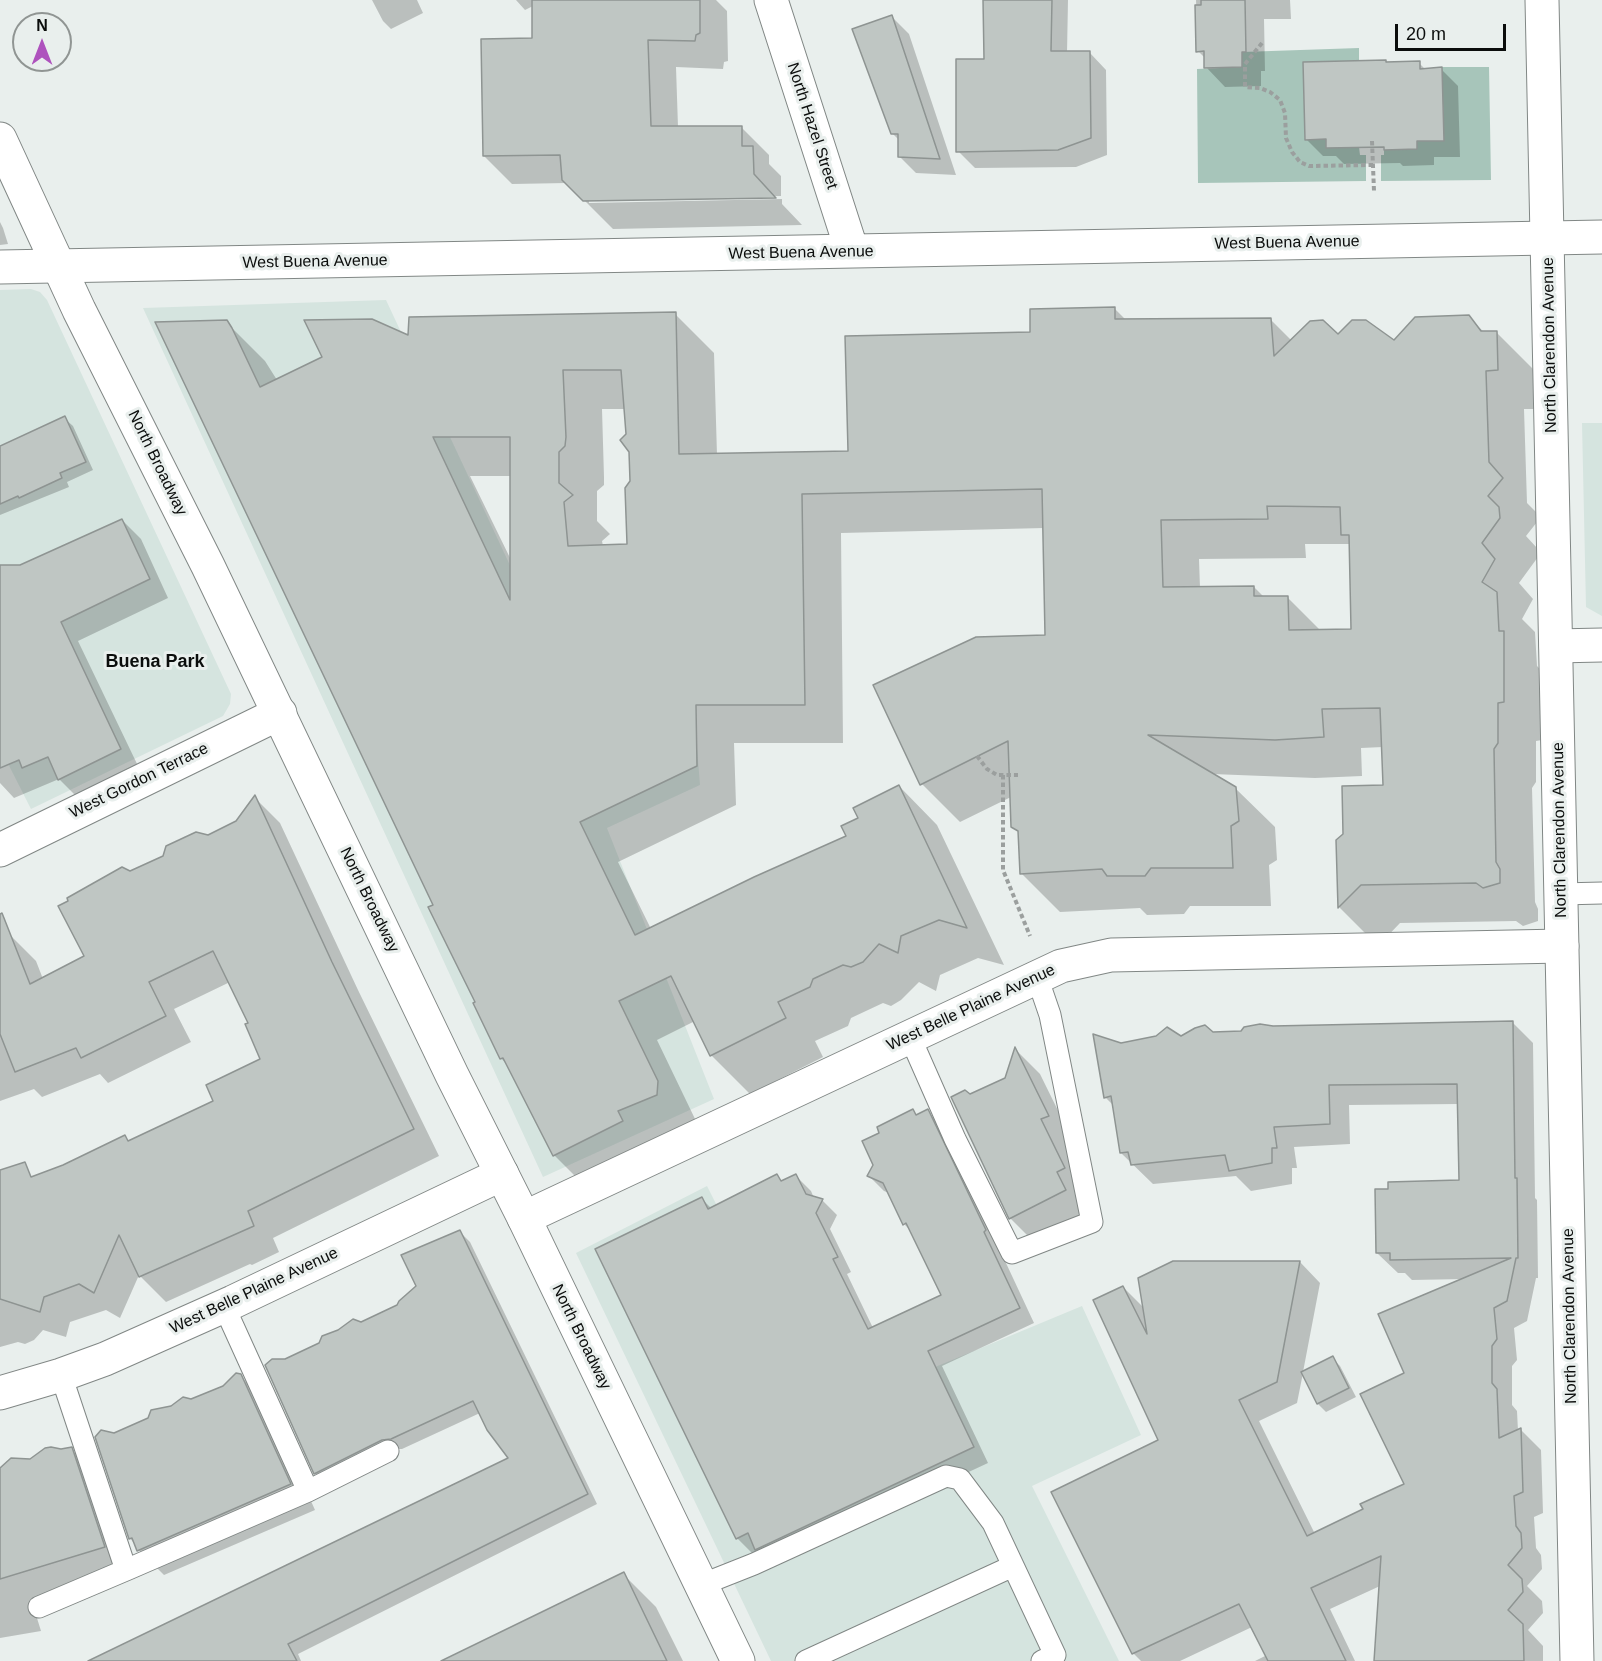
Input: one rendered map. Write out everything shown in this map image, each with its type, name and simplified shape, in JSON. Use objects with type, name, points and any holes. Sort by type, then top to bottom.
[{"type":"street","name":"North Hazel Street","points":[[771,0],[852,251]]},
{"type":"street","name":"North Clarendon Avenue","points":[[1542,0],[1577,1661]]},
{"type":"street","name":"North Broadway","points":[[0,139],[79,310],[149,446],[738,1661]]},
{"type":"street","name":"West Buena Avenue","points":[[0,267],[1602,237]]},
{"type":"street","points":[[1556,646],[1602,645]]},
{"type":"street","name":"West Gordon Terrace","points":[[0,850],[279,713]]},
{"type":"street","name":"West Belle Plaine Avenue","points":[[524,1218],[1060,966],[1110,955],[1562,946]]},
{"type":"street","name":"West Belle Plaine Avenue","points":[[0,1393],[105,1359],[224,1306],[502,1174]]},
{"type":"lane","points":[[1561,894],[1602,893]]},
{"type":"lane","points":[[910,1037],[955,1138],[1012,1253],[1092,1222],[1050,1015],[1037,977]]},
{"type":"lane","points":[[224,1306],[308,1491]]},
{"type":"lane","points":[[61,1375],[126,1570]]},
{"type":"lane","points":[[39,1607],[308,1491],[388,1451]]},
{"type":"lane","points":[[701,1585],[754,1564],[946,1476],[960,1479],[993,1524],[1013,1566],[1049,1658]]},
{"type":"lane","points":[[806,1661],[1013,1566]]},
{"type":"path","points":[[1262,43],[1245,64],[1245,87],[1270,92],[1280,100],[1285,113],[1286,138],[1292,152],[1300,162],[1310,166],[1373,165]]},
{"type":"path","points":[[1372,141],[1374,191]]},
{"type":"path","points":[[977,756],[987,769],[997,775],[1017,775]]},
{"type":"path","points":[[1003,775],[1003,870],[1030,936]]},
{"type":"shaded area","points":[[31,289],[40,292],[47,300],[231,694],[230,704],[223,716],[31,809],[0,748],[0,290]]},
{"type":"shaded area","points":[[386,300],[537,623],[687,620],[700,785],[607,828],[714,1099],[543,1177],[143,308]]},
{"type":"shaded area","points":[[1582,423],[1602,423],[1602,616],[1586,607]]},
{"type":"shaded area","points":[[707,1186],[822,1414],[1082,1306],[1141,1435],[1032,1486],[1119,1661],[771,1661],[576,1253]]},
{"type":"green space","points":[[1359,48],[1359,61],[1303,63],[1305,139],[1326,139],[1359,147],[1360,155],[1366,155],[1366,181],[1198,183],[1197,69],[1242,67],[1242,52]]},
{"type":"green space","points":[[1442,67],[1489,67],[1491,180],[1381,181],[1381,155],[1384,155],[1384,150],[1417,149],[1417,141],[1444,140]]},
{"type":"building","points":[[532,0],[700,0],[700,33],[696,35],[695,41],[648,40],[651,126],[742,126],[742,146],[753,146],[754,174],[776,198],[583,201],[562,180],[560,155],[483,156],[481,39],[532,38]]},
{"type":"building","points":[[983,0],[1052,0],[1051,51],[1090,51],[1091,138],[1058,150],[956,152],[956,59],[984,59]]},
{"type":"building","points":[[1201,0],[1245,0],[1246,52],[1242,52],[1242,67],[1204,68],[1204,51],[1196,52],[1195,5],[1201,5]]},
{"type":"building","points":[[892,15],[940,159],[898,157],[898,134],[891,134],[852,29]]},
{"type":"building","points":[[1386,60],[1386,62],[1420,61],[1420,69],[1442,67],[1444,141],[1417,141],[1417,149],[1384,150],[1384,147],[1326,148],[1326,139],[1305,140],[1303,62]]},
{"type":"building","points":[[1115,307],[1115,319],[1271,318],[1274,356],[1310,321],[1323,320],[1338,334],[1352,320],[1366,320],[1394,340],[1415,317],[1469,315],[1481,331],[1497,331],[1498,370],[1486,371],[1489,462],[1503,478],[1488,496],[1499,507],[1500,518],[1482,543],[1495,559],[1482,582],[1497,592],[1499,631],[1504,631],[1504,702],[1498,703],[1498,743],[1494,749],[1496,862],[1500,869],[1500,883],[1483,888],[1476,883],[1361,885],[1338,908],[1336,840],[1343,834],[1342,786],[1383,785],[1380,708],[1322,709],[1324,737],[1275,740],[1148,735],[1236,787],[1239,821],[1231,826],[1233,868],[1151,868],[1145,876],[1107,876],[1102,869],[1020,874],[1018,831],[1011,827],[1008,741],[920,785],[873,685],[976,637],[1045,635],[1042,489],[802,494],[805,705],[696,705],[697,766],[580,822],[635,935],[754,877],[846,836],[841,826],[858,818],[853,808],[899,785],[967,928],[939,920],[901,936],[898,953],[879,944],[863,962],[851,967],[843,965],[813,979],[810,987],[778,1002],[786,1018],[710,1056],[671,976],[619,1001],[658,1081],[657,1095],[618,1111],[623,1121],[553,1156],[503,1058],[500,1059],[473,1003],[475,1002],[428,907],[433,905],[155,322],[227,320],[260,387],[322,357],[304,320],[372,319],[408,335],[409,317],[676,312],[679,454],[848,451],[845,336],[1030,332],[1030,309]],"holes":[[[563,370],[621,370],[626,434],[620,440],[629,452],[630,481],[625,488],[627,544],[568,546],[564,502],[573,495],[559,483],[559,452],[565,446],[566,437]],[[433,437],[510,437],[510,600]],[[1267,506],[1340,507],[1341,535],[1349,535],[1351,629],[1289,630],[1288,596],[1254,596],[1254,586],[1163,587],[1161,520],[1268,519]]]},
{"type":"building","points":[[65,416],[86,462],[60,473],[62,478],[19,498],[18,496],[0,504],[0,446]]},
{"type":"building","points":[[122,519],[150,579],[61,622],[121,749],[58,780],[48,757],[22,768],[19,760],[0,768],[0,565],[20,565]]},
{"type":"building","points":[[255,795],[332,962],[414,1129],[248,1211],[254,1226],[139,1277],[119,1235],[94,1293],[79,1284],[44,1297],[40,1312],[0,1299],[0,1170],[25,1162],[31,1177],[63,1165],[125,1135],[128,1141],[213,1101],[206,1085],[260,1059],[245,1024],[248,1023],[213,951],[149,982],[166,1016],[81,1058],[76,1048],[15,1072],[0,1034],[0,914],[2,913],[30,984],[84,956],[58,906],[68,901],[67,898],[122,867],[130,871],[163,856],[166,846],[196,832],[208,835],[236,821]]},
{"type":"building","points":[[1513,1021],[1518,1258],[1516,1258],[1507,1301],[1494,1308],[1497,1339],[1492,1346],[1492,1383],[1497,1389],[1499,1438],[1521,1428],[1523,1492],[1514,1496],[1516,1526],[1521,1533],[1522,1548],[1508,1565],[1522,1579],[1523,1592],[1508,1610],[1523,1624],[1524,1661],[1374,1661],[1381,1556],[1311,1588],[1346,1661],[1268,1661],[1239,1604],[1132,1654],[1051,1492],[1158,1440],[1093,1300],[1123,1286],[1147,1334],[1138,1278],[1173,1261],[1300,1261],[1277,1382],[1239,1400],[1307,1536],[1363,1509],[1360,1504],[1404,1484],[1360,1394],[1404,1373],[1378,1314],[1511,1258],[1390,1260],[1390,1253],[1376,1253],[1375,1189],[1388,1189],[1388,1182],[1459,1180],[1457,1084],[1329,1085],[1330,1124],[1274,1127],[1277,1148],[1272,1148],[1272,1163],[1229,1171],[1225,1155],[1131,1165],[1128,1152],[1120,1153],[1111,1096],[1104,1098],[1093,1034],[1121,1043],[1156,1036],[1167,1027],[1181,1036],[1205,1025],[1213,1032],[1241,1031],[1244,1027],[1260,1024],[1273,1026]]},
{"type":"building","points":[[1015,1047],[1049,1116],[1041,1119],[1065,1168],[1057,1172],[1066,1190],[1009,1219],[951,1097],[965,1090],[970,1094],[1005,1078]]},
{"type":"building","points":[[913,1109],[916,1115],[928,1109],[986,1230],[984,1232],[1020,1308],[928,1351],[974,1447],[755,1550],[748,1533],[736,1539],[595,1249],[702,1197],[708,1209],[777,1174],[781,1181],[796,1174],[806,1194],[823,1199],[816,1213],[838,1257],[833,1259],[868,1329],[941,1295],[906,1223],[903,1225],[883,1183],[867,1176],[873,1165],[862,1141],[879,1133],[877,1127]]},
{"type":"building","points":[[460,1230],[588,1494],[288,1644],[297,1661],[88,1661],[508,1458],[487,1430],[473,1401],[391,1439],[382,1440],[314,1474],[265,1365],[272,1359],[285,1359],[319,1343],[322,1336],[338,1330],[353,1319],[361,1322],[397,1305],[416,1286],[401,1255]]},
{"type":"building","points":[[1333,1356],[1349,1388],[1317,1404],[1301,1372]]},
{"type":"building","points":[[236,1373],[241,1374],[291,1484],[137,1551],[132,1538],[129,1539],[95,1437],[101,1430],[114,1433],[148,1418],[151,1410],[171,1406],[183,1397],[191,1399],[223,1386]]},
{"type":"building","points":[[72,1447],[105,1547],[0,1579],[0,1468],[11,1458],[30,1459],[45,1448],[61,1449]]},
{"type":"building","points":[[624,1572],[667,1661],[441,1661]]},
{"type":"district","name":"Buena Park","points":[[155,662]]}]
